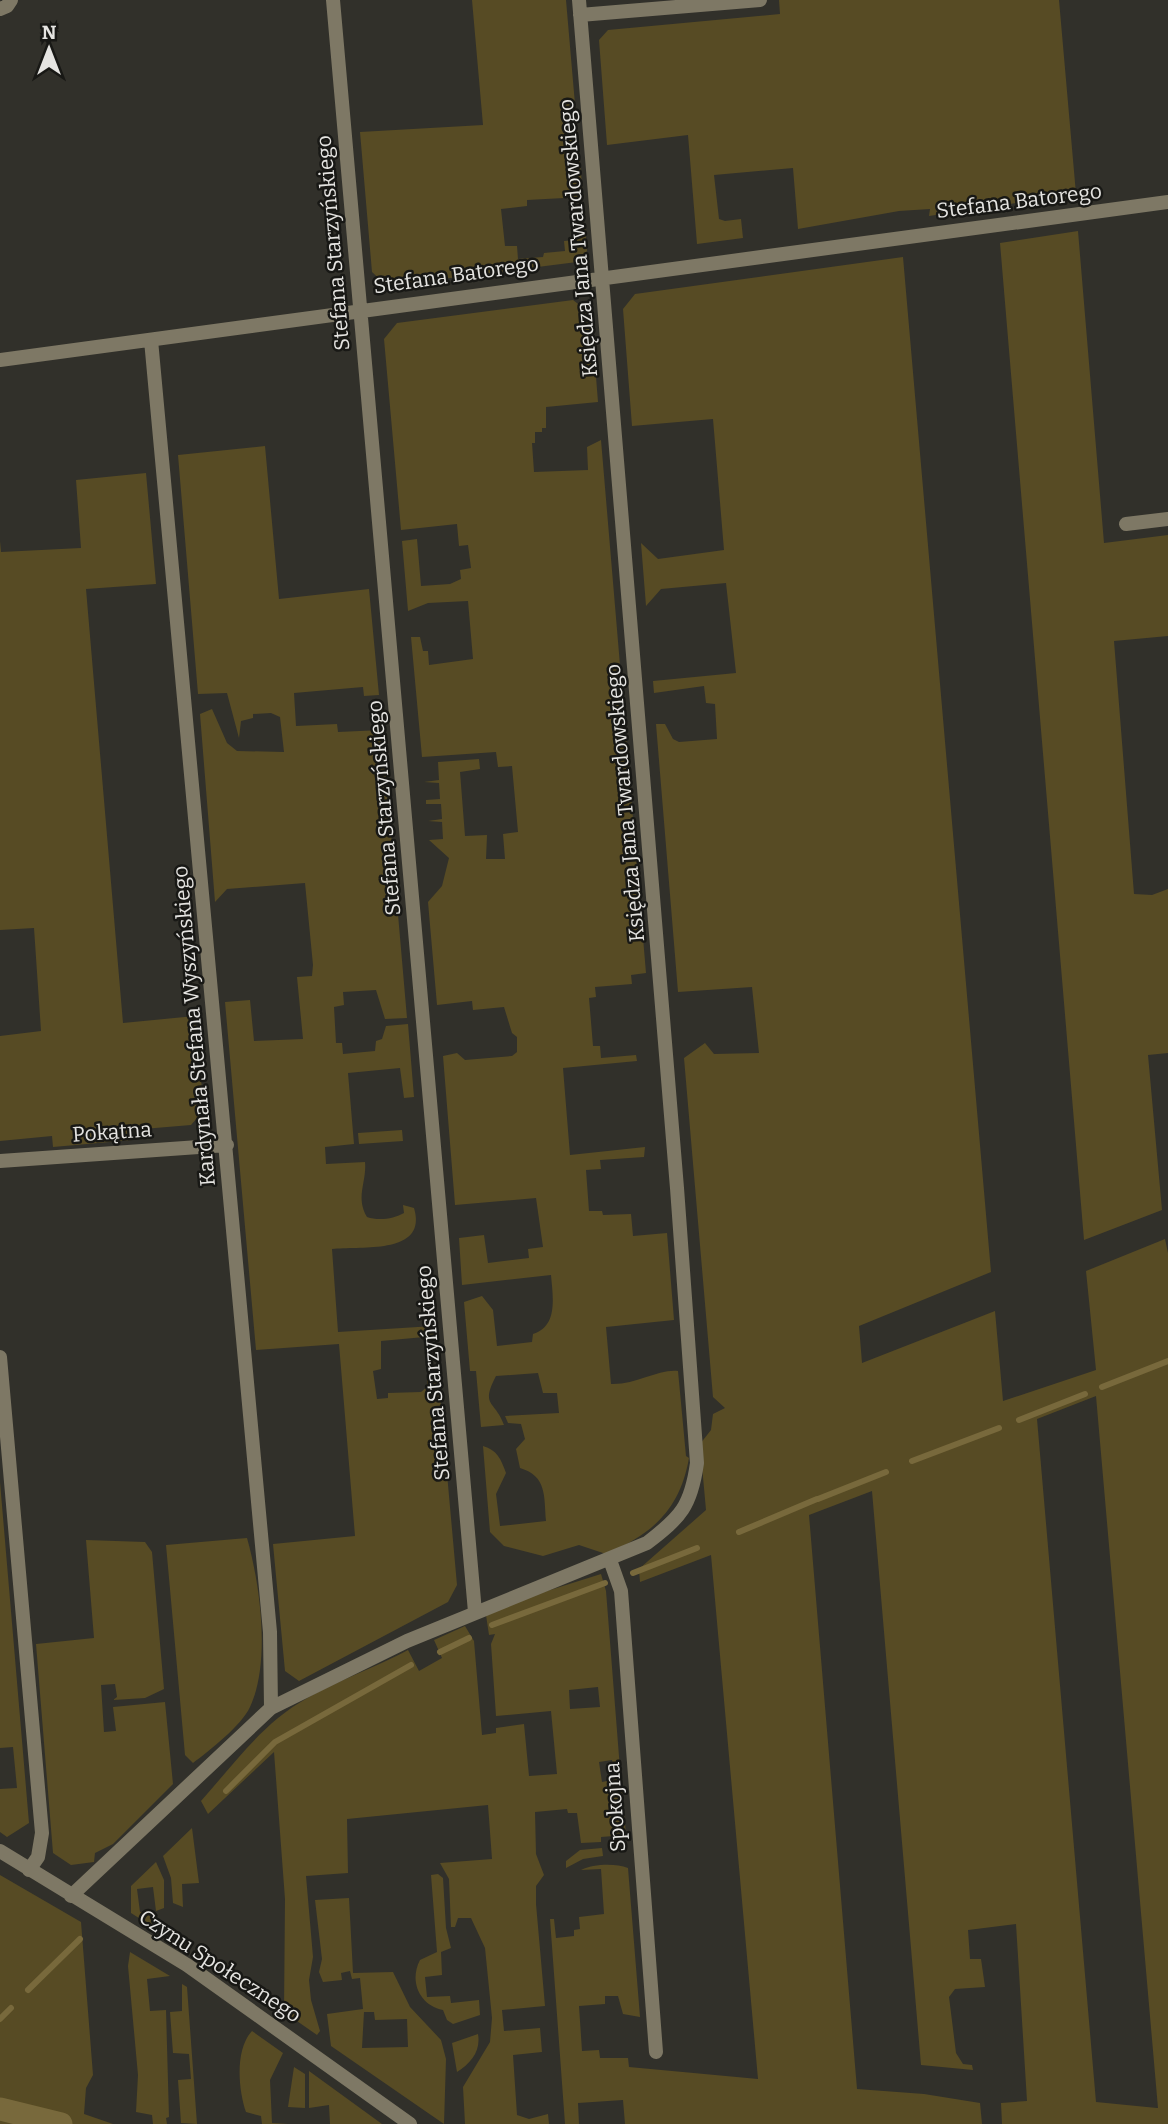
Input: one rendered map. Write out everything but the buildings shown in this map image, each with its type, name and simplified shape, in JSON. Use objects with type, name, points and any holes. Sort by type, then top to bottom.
[{"type":"street","points":[[0,9],[7,6],[11,0]]},
{"type":"street","name":"Stefana Starzyńskiego","points":[[334,0],[359,310],[475,1612]]},
{"type":"street","name":"Księdza Jana Twardowskiego","points":[[579,0],[675,1161],[697,1463],[693,1493],[676,1521],[647,1543],[610,1560]]},
{"type":"street","points":[[580,15],[760,0]]},
{"type":"street","name":"Stefana Batorego","points":[[0,360],[602,276],[1168,202]]},
{"type":"street","name":"Kardynała Stefana Wyszyńskiego","points":[[152,340],[270,1632],[271,1708]]},
{"type":"street","points":[[1126,524],[1168,519]]},
{"type":"street","name":"Pokątna","points":[[0,1161],[227,1145]]},
{"type":"street","points":[[0,1357],[42,1833],[38,1857],[29,1870]]},
{"type":"street","points":[[71,1896],[271,1708],[407,1641],[610,1560]]},
{"type":"street","name":"Spokojna","points":[[610,1560],[621,1591],[656,2052]]},
{"type":"street","name":"Czynu Społecznego","points":[[0,1851],[187,1965],[410,2124]]},
{"type":"shaded area","points":[[472,0],[566,0],[583,197],[527,200],[527,206],[501,209],[505,246],[517,246],[518,259],[543,257],[544,253],[565,251],[564,241],[575,240],[574,225],[585,224],[587,251],[577,262],[387,286],[372,272],[360,132],[483,125]]},
{"type":"shaded area","points":[[779,0],[1059,0],[1076,194],[929,216],[930,209],[899,211],[798,229],[793,168],[714,175],[719,219],[741,219],[743,238],[697,244],[688,135],[607,145],[599,40],[608,30],[780,14]]},
{"type":"shaded area","points":[[1078,231],[1104,543],[1168,535],[1168,636],[1114,641],[1134,894],[1152,895],[1168,889],[1168,1053],[1148,1055],[1162,1210],[1084,1240],[1000,243]]},
{"type":"shaded area","points":[[903,257],[991,1272],[859,1326],[862,1363],[995,1311],[1003,1401],[1096,1370],[1086,1271],[1165,1239],[1168,1253],[1168,2124],[1002,2124],[1001,2103],[1027,2101],[1016,1924],[968,1930],[970,1959],[981,1959],[985,1987],[955,1989],[949,1997],[956,2053],[963,2064],[972,2065],[973,2070],[921,2065],[872,1491],[809,1515],[857,2089],[924,2094],[980,2103],[982,2124],[625,2124],[623,2100],[578,2103],[579,2124],[565,2124],[550,1919],[554,1919],[556,1938],[574,1936],[574,1930],[580,1929],[579,1917],[604,1914],[601,1869],[581,1870],[592,1866],[628,1868],[640,2017],[623,2014],[618,1996],[605,1996],[605,2004],[579,2006],[582,2051],[599,2050],[600,2058],[628,2058],[629,2067],[758,2079],[711,1555],[640,1582],[639,1569],[706,1510],[700,1444],[711,1430],[713,1414],[725,1408],[713,1397],[684,1058],[705,1043],[714,1054],[759,1053],[752,987],[678,992],[656,724],[665,724],[673,739],[679,742],[717,739],[715,704],[706,703],[704,686],[654,693],[653,681],[736,673],[726,583],[661,589],[646,606],[641,543],[658,559],[724,550],[713,419],[632,426],[623,309],[635,294]],"holes":[[[1096,1396],[1158,2108],[1096,2102],[1037,1419]]]},
{"type":"shaded area","points":[[573,300],[591,314],[598,402],[546,407],[546,428],[542,428],[542,432],[535,432],[535,443],[532,443],[534,472],[588,470],[587,447],[601,440],[646,973],[631,975],[632,984],[595,987],[596,997],[589,998],[593,1046],[600,1046],[601,1058],[636,1055],[637,1061],[563,1068],[570,1155],[645,1147],[644,1157],[600,1160],[601,1169],[586,1170],[589,1211],[602,1211],[603,1215],[631,1214],[633,1236],[667,1233],[674,1320],[606,1327],[611,1384],[678,1371],[686,1456],[689,1458],[679,1492],[671,1506],[650,1529],[637,1538],[606,1554],[579,1545],[543,1556],[504,1546],[490,1532],[483,1446],[498,1456],[506,1473],[496,1494],[500,1526],[546,1521],[540,1482],[520,1468],[516,1449],[525,1439],[521,1424],[508,1423],[505,1416],[559,1413],[557,1393],[543,1393],[538,1373],[496,1376],[489,1399],[504,1425],[481,1427],[476,1371],[470,1371],[464,1302],[482,1296],[493,1310],[497,1346],[532,1342],[533,1334],[547,1325],[550,1318],[553,1302],[551,1275],[462,1285],[459,1238],[484,1235],[488,1263],[529,1258],[528,1249],[543,1247],[536,1198],[455,1205],[443,1056],[457,1053],[465,1060],[512,1056],[517,1052],[517,1037],[512,1033],[504,1007],[473,1010],[472,1001],[437,1005],[428,902],[442,886],[449,858],[429,840],[443,839],[442,822],[428,821],[442,819],[441,804],[426,804],[426,800],[440,799],[439,783],[424,782],[439,780],[438,762],[479,759],[480,769],[460,772],[465,836],[487,835],[486,859],[505,859],[503,834],[518,832],[512,766],[498,767],[496,752],[422,757],[411,637],[420,637],[423,651],[428,651],[429,665],[473,659],[468,601],[428,603],[408,611],[402,541],[417,539],[421,586],[450,584],[461,579],[460,570],[471,568],[468,545],[459,546],[457,524],[401,530],[384,339],[397,323]]},
{"type":"shaded area","points":[[265,446],[279,599],[369,589],[379,695],[364,696],[363,687],[294,693],[296,726],[337,724],[338,732],[382,730],[407,1018],[385,1019],[376,990],[343,992],[344,1005],[334,1007],[336,1043],[342,1043],[343,1054],[375,1051],[376,1041],[382,1039],[386,1026],[408,1024],[414,1097],[404,1098],[400,1068],[348,1073],[354,1144],[325,1147],[326,1164],[365,1162],[362,1203],[367,1217],[396,1217],[404,1213],[403,1205],[414,1208],[416,1223],[411,1234],[390,1245],[332,1249],[338,1332],[434,1326],[435,1336],[381,1341],[381,1369],[373,1371],[377,1399],[388,1398],[388,1393],[421,1392],[427,1387],[427,1375],[438,1373],[457,1585],[448,1602],[299,1681],[285,1671],[273,1544],[355,1536],[339,1344],[256,1350],[225,1002],[250,1000],[254,1041],[303,1039],[297,977],[312,976],[313,965],[305,883],[227,889],[215,902],[200,714],[212,709],[227,743],[237,751],[284,752],[280,717],[271,713],[253,714],[253,718],[241,721],[239,738],[227,693],[198,694],[178,455]]},
{"type":"shaded area","points":[[146,473],[156,584],[86,589],[123,1023],[195,1016],[204,1110],[191,1125],[131,1130],[132,1140],[53,1147],[52,1136],[0,1141],[0,1036],[41,1031],[34,928],[0,930],[0,541],[1,552],[81,548],[76,480]]},
{"type":"shaded area","points":[[402,1130],[403,1141],[359,1144],[358,1133]]},
{"type":"shaded area","points":[[0,1482],[29,1823],[7,1837],[0,1832],[0,1789],[17,1788],[13,1747],[0,1748]]},
{"type":"shaded area","points":[[247,1538],[256,1577],[261,1623],[262,1646],[256,1689],[250,1707],[240,1722],[193,1763],[185,1755],[166,1545]]},
{"type":"shaded area","points":[[86,1540],[145,1542],[152,1552],[164,1689],[145,1698],[113,1700],[117,1697],[115,1684],[101,1685],[104,1732],[116,1731],[113,1707],[165,1702],[173,1784],[113,1844],[95,1853],[94,1862],[71,1865],[53,1853],[36,1644],[94,1638]]},
{"type":"shaded area","points":[[601,1574],[606,1591],[620,1769],[614,1770],[612,1760],[599,1762],[602,1782],[621,1778],[626,1835],[601,1837],[601,1842],[581,1843],[577,1813],[568,1813],[567,1809],[535,1812],[536,1854],[544,1875],[536,1886],[536,1904],[545,2006],[502,2010],[504,2031],[540,2028],[542,2052],[513,2055],[517,2115],[529,2119],[548,2114],[549,2124],[465,2124],[463,2087],[490,2042],[492,2018],[485,1948],[471,1918],[458,1918],[455,1927],[451,1927],[449,1879],[440,1863],[492,1859],[488,1805],[347,1819],[348,1873],[306,1876],[313,1957],[309,1980],[311,2000],[320,2031],[317,2035],[284,2012],[285,1899],[274,1752],[208,1814],[201,1801],[257,1737],[293,1707],[324,1689],[408,1650],[419,1671],[442,1658],[434,1640],[465,1626],[474,1641],[482,1735],[496,1733],[496,1728],[524,1724],[529,1776],[557,1774],[551,1711],[496,1716],[491,1644],[495,1634],[489,1635],[486,1615],[499,1606]],"holes":[[[598,1687],[600,1707],[570,1709],[569,1690]]]},
{"type":"shaded area","points":[[192,1828],[199,1883],[182,1884],[183,1907],[173,1903],[171,1878],[163,1856]]},
{"type":"shaded area","points":[[602,1848],[603,1856],[583,1859],[566,1868],[566,1861],[580,1850]]},
{"type":"shaded area","points":[[156,1862],[164,1880],[164,1908],[156,1911],[153,1887],[137,1889],[140,1912],[145,1912],[154,1920],[153,1927],[131,1913],[131,1886]]},
{"type":"shaded area","points":[[438,1874],[443,1878],[446,1928],[451,1948],[441,1952],[442,1975],[425,1977],[427,1997],[450,1996],[451,2003],[479,2000],[480,2015],[453,2024],[447,2020],[443,2010],[422,1998],[416,1984],[420,1960],[437,1952],[431,1875]]},
{"type":"shaded area","points":[[0,1875],[81,1922],[93,2075],[86,2088],[84,2114],[113,2124],[0,2124]]},
{"type":"shaded area","points":[[349,1898],[353,1973],[393,1972],[410,2007],[441,2040],[446,2059],[444,2124],[331,2046],[327,2014],[363,2009],[360,1978],[352,1979],[350,1971],[341,1973],[342,1980],[323,1982],[319,1972],[322,1959],[315,1900]],"holes":[[[364,2012],[374,2012],[375,2020],[407,2019],[408,2047],[362,2048]]]},
{"type":"shaded area","points":[[130,1952],[170,1976],[147,1979],[150,2011],[166,2010],[167,2124],[153,2124],[152,2115],[136,2112],[138,2075],[128,1966]]},
{"type":"shaded area","points":[[182,1984],[187,1987],[197,2124],[181,2123],[178,2080],[191,2079],[189,2054],[173,2053],[170,2012],[182,2011]]},
{"type":"shaded area","points":[[252,2031],[283,2053],[270,2080],[272,2123],[288,2124],[262,2124],[261,2116],[246,2112],[241,2092],[240,2070],[243,2048]]},
{"type":"shaded area","points":[[478,2034],[478,2046],[474,2056],[457,2072],[452,2043]]},
{"type":"shaded area","points":[[294,2067],[305,2074],[305,2108],[288,2107]]},
{"type":"shaded area","points":[[309,2071],[382,2124],[330,2124],[329,2105],[309,2108]]},
{"type":"waterway","points":[[1102,1387],[1168,1361]]},
{"type":"waterway","points":[[1019,1420],[1085,1394]]},
{"type":"waterway","points":[[912,1461],[999,1428]]},
{"type":"waterway","points":[[818,1499],[886,1472]]},
{"type":"waterway","points":[[739,1532],[817,1499]]},
{"type":"waterway","points":[[633,1573],[697,1548]]},
{"type":"waterway","points":[[492,1625],[605,1583]]},
{"type":"waterway","points":[[440,1652],[469,1638]]},
{"type":"waterway","points":[[226,1791],[275,1742],[411,1665]]},
{"type":"waterway","points":[[28,1990],[80,1939]]},
{"type":"waterway","points":[[0,2019],[11,2008]]},
{"type":"waterway","points":[[0,2109],[61,2124]]}]
